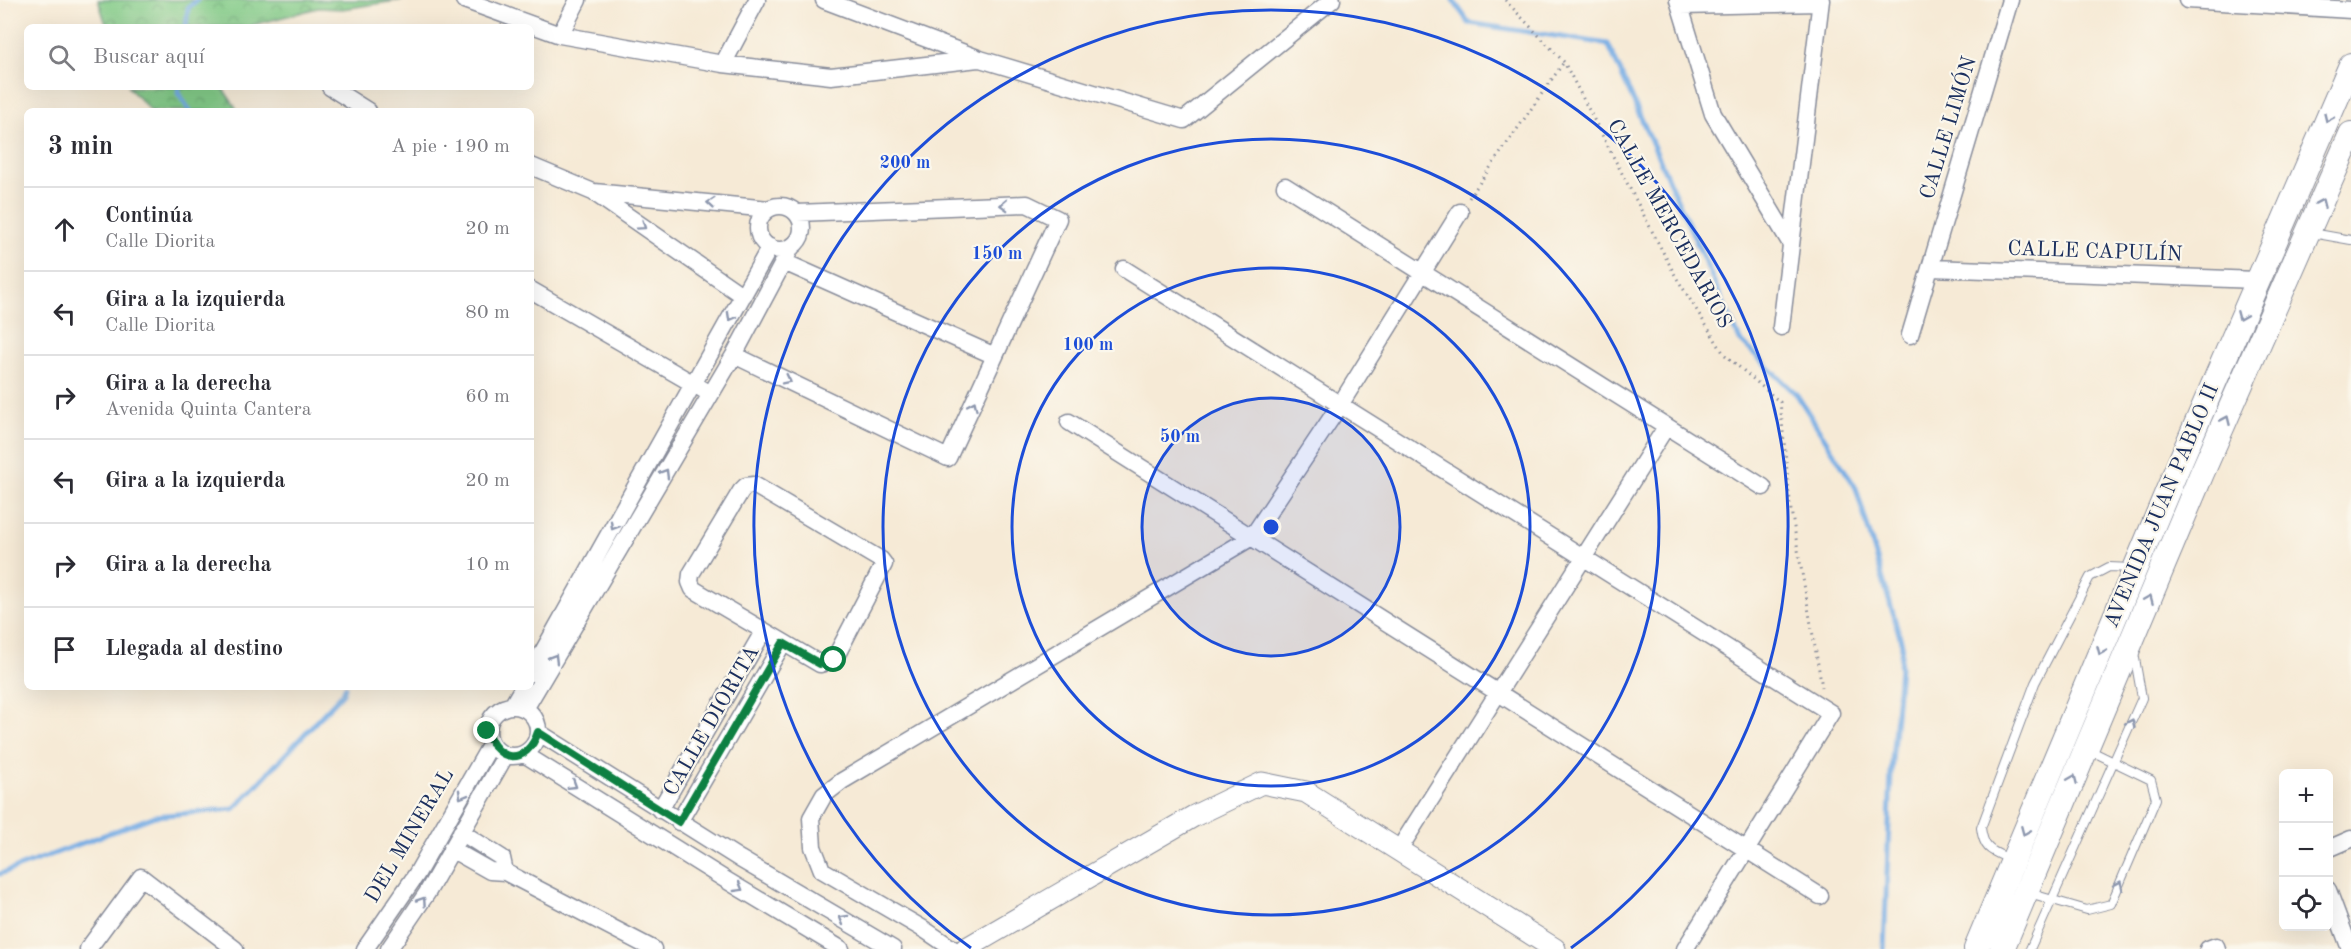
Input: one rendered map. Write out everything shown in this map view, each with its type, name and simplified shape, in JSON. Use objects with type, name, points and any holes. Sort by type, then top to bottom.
[{"type":"main road","name":"AVENIDA JUAN PABLO II","points":[[1976,949],[2257,280],[2351,65]]},
{"type":"main road","name":"AVENIDA JUAN PABLO II","points":[[2002,949],[2202,473],[2349,143]]},
{"type":"street","points":[[464,0],[530,24]]},
{"type":"street","points":[[560,35],[579,0]]},
{"type":"street","points":[[723,64],[757,0]]},
{"type":"street","points":[[824,0],[980,59],[1184,120],[1332,0]]},
{"type":"street","name":"CALLE LIMÓN","points":[[1910,335],[2010,0]]},
{"type":"street","points":[[2187,0],[2351,9]]},
{"type":"street","points":[[1781,327],[1791,244],[1820,2],[1680,3],[1713,114],[1791,244]]},
{"type":"street","points":[[534,26],[560,35],[723,64],[831,76],[980,59]]},
{"type":"street","points":[[335,90],[363,108]]},
{"type":"street","points":[[534,167],[593,192],[743,296]]},
{"type":"street","points":[[1285,186],[1762,487]]},
{"type":"street","points":[[593,192],[769,209],[783,206],[797,213],[1027,204],[1059,219],[948,458],[734,355]]},
{"type":"street","points":[[769,209],[763,214],[758,229],[764,243],[770,247],[995,356]]},
{"type":"street","points":[[953,949],[925,930],[822,870],[813,847],[811,818],[824,795],[852,774],[1252,537],[1340,405],[1460,212]]},
{"type":"street","points":[[534,668],[641,495],[711,395],[801,235],[803,227],[797,213]]},
{"type":"street","points":[[534,679],[641,495],[695,384],[770,247]]},
{"type":"street","name":"CALLE CAPULÍN","points":[[1931,268],[2257,280]]},
{"type":"street","points":[[1124,269],[1831,713],[1684,949]]},
{"type":"street","points":[[534,292],[711,395]]},
{"type":"street","points":[[1069,422],[1820,896]]},
{"type":"street","points":[[1398,851],[1666,427]]},
{"type":"street","name":"CALLE DIORITA","points":[[754,484],[881,560],[884,564],[834,660],[820,664],[764,632],[693,589],[690,582],[691,574],[741,491],[754,484]]},
{"type":"street","name":"CALLE DIORITA","points":[[660,810],[764,632]]},
{"type":"street","name":"CALLE DIORITA","points":[[679,822],[783,643]]},
{"type":"street","points":[[518,707],[522,690]]},
{"type":"street","points":[[518,707],[528,690]]},
{"type":"street","points":[[524,754],[534,744],[538,732],[535,719],[518,707],[500,709],[490,718],[487,731],[491,744],[505,756],[524,754],[841,949]]},
{"type":"street","points":[[538,732],[679,822],[893,949]]},
{"type":"street","name":"DEL MINERAL","points":[[365,949],[416,875],[491,744]]},
{"type":"street","name":"DEL MINERAL","points":[[389,949],[427,893],[505,756]]},
{"type":"street","points":[[965,949],[1194,816],[1262,783],[1306,792],[1555,949]]},
{"type":"street","points":[[461,832],[502,858],[505,872]]},
{"type":"street","points":[[2333,847],[2351,839]]},
{"type":"street","points":[[451,849],[490,871],[505,872],[653,949]]},
{"type":"street","points":[[88,949],[141,878],[235,949]]},
{"type":"street","points":[[2333,903],[2350,949]]},
{"type":"street","points":[[2208,949],[2216,946],[2217,949]]},
{"type":"lane","points":[[2308,232],[2351,240]]},
{"type":"lane","points":[[2012,860],[1987,849],[1981,828],[2036,683],[2090,577],[2109,567],[2136,568]]},
{"type":"lane","points":[[2030,949],[2054,900],[2142,698],[2131,641]]},
{"type":"lane","points":[[2026,892],[2087,910],[2111,904],[2156,800],[2151,780],[2086,748]]},
{"type":"path","name":"CALLE MERCEDARIOS","points":[[1504,0],[1564,62],[1676,277],[1724,354],[1780,402],[1791,510],[1823,691],[1831,713]]},
{"type":"path","points":[[1460,212],[1564,62]]},
{"type":"green space","points":[[98,0],[402,0],[342,9],[318,8],[257,24],[106,24]]},
{"type":"green space","points":[[131,90],[224,90],[236,108],[148,108]]},
{"type":"waterway","points":[[186,24],[188,8],[197,0]]},
{"type":"waterway","points":[[1453,0],[1469,23],[1608,44],[1740,340],[1797,395],[1856,488],[1902,644],[1891,773],[1884,949]]},
{"type":"waterway","points":[[178,90],[178,93],[188,108]]},
{"type":"waterway","points":[[0,874],[155,816],[234,809],[344,690]]},
{"type":"route","points":[[487,731],[491,744],[505,756],[511,757],[524,754],[534,744],[538,732],[679,822],[783,643],[820,664],[834,660]]}]
